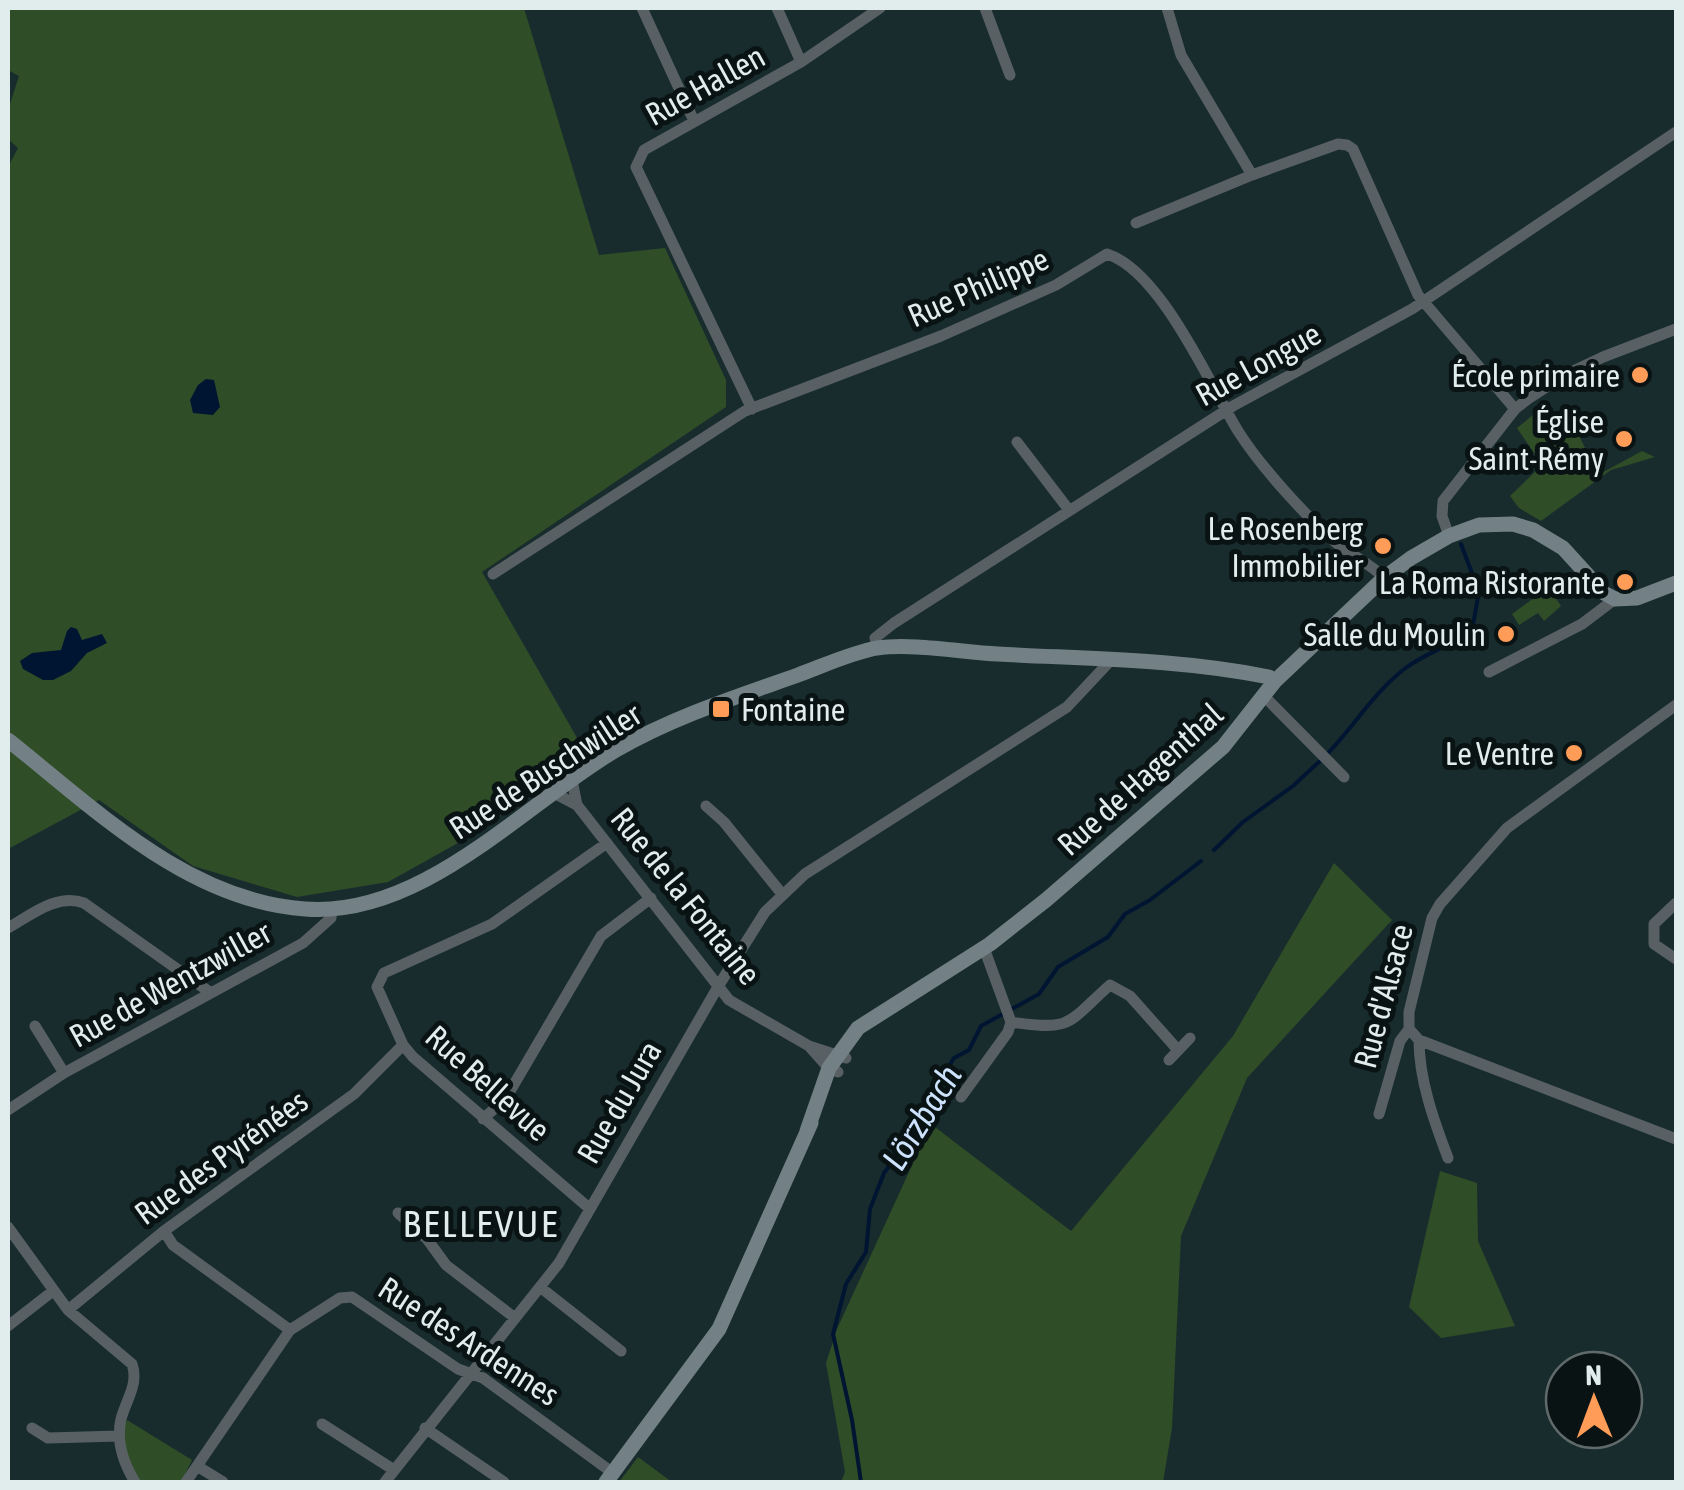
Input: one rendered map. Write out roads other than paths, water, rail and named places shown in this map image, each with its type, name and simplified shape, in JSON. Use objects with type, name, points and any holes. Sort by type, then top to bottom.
[{"type":"main road","name":"Rue de Hagenthal","points":[[610,1478],[719,1330],[838,1063],[880,1015],[984,948],[1205,764],[1234,736],[1276,681],[1384,578],[1411,558],[1450,536],[1493,522],[1513,524],[1533,530],[1562,548],[1614,599]]},
{"type":"main road","points":[[1614,599],[1637,598],[1676,583]]},
{"type":"main road","name":"Rue de Buschwiller","points":[[8,740],[138,842],[178,867],[246,898],[313,910],[370,901],[410,887],[451,864],[617,750],[698,710],[878,648],[1196,665],[1269,676],[1276,681]]},
{"type":"street","points":[[642,8],[694,121]]},
{"type":"street","points":[[777,8],[801,62]]},
{"type":"street","name":"Rue Hallen","points":[[752,408],[636,168],[644,150],[801,62],[880,8]]},
{"type":"street","points":[[985,8],[1010,76]]},
{"type":"street","points":[[1167,8],[1182,55],[1252,175]]},
{"type":"street","name":"Rue Longue","points":[[878,648],[875,638],[894,623],[1228,409],[1423,302],[1676,132]]},
{"type":"street","points":[[1136,223],[1252,175],[1338,144],[1348,144],[1423,302],[1516,409]]},
{"type":"street","name":"Rue Philippe","points":[[493,574],[752,408],[941,336],[1056,284],[1107,254],[1121,258],[1134,269],[1178,326],[1238,431],[1314,521],[1338,545],[1384,578]]},
{"type":"street","points":[[1450,536],[1442,516],[1443,501],[1516,409],[1565,375],[1676,329]]},
{"type":"street","points":[[1017,442],[1070,510]]},
{"type":"street","points":[[1489,672],[1582,624],[1614,599]]},
{"type":"street","name":"Rue du Jura","points":[[385,1482],[424,1428],[540,1287],[766,912],[804,874],[1067,706],[1112,660]]},
{"type":"street","points":[[1264,696],[1344,777]]},
{"type":"street","name":"Rue d'Alsace","points":[[1380,1114],[1400,1041],[1409,1029],[1409,1012],[1432,918],[1440,904],[1507,828],[1676,705]]},
{"type":"street","name":"Rue de la Fontaine","points":[[572,780],[578,806]]},
{"type":"street","name":"Rue de la Fontaine","points":[[554,793],[578,806],[738,1006],[838,1063]]},
{"type":"street","points":[[706,806],[724,822],[782,894]]},
{"type":"street","name":"Rue Bellevue","points":[[590,1208],[424,1068],[403,1045],[378,994],[378,980],[384,973],[492,924],[607,843]]},
{"type":"street","points":[[483,1119],[506,1098],[600,936],[651,898]]},
{"type":"street","points":[[8,928],[52,904],[73,899],[210,993]]},
{"type":"street","points":[[1676,903],[1654,924],[1654,944],[1676,960]]},
{"type":"street","name":"Rue de Wentzwiller","points":[[8,1110],[64,1073],[303,943],[331,918],[332,909]]},
{"type":"street","name":"Rue de Wentzwiller","points":[[303,943],[310,931],[313,910]]},
{"type":"street","points":[[961,1097],[1008,1032],[1011,1022],[984,948]]},
{"type":"street","points":[[1011,1022],[1061,1026],[1110,984],[1130,996],[1173,1055],[1190,1038]]},
{"type":"street","name":"Rue de Wentzwiller","points":[[35,1026],[64,1073]]},
{"type":"street","points":[[1409,1029],[1419,1040],[1676,1139]]},
{"type":"street","points":[[1419,1040],[1433,1119],[1448,1158]]},
{"type":"street","name":"Rue des Pyrénées","points":[[68,1310],[164,1231],[354,1094],[403,1045]]},
{"type":"street","points":[[398,1213],[427,1239],[446,1265],[515,1318]]},
{"type":"street","points":[[8,1227],[68,1310],[132,1364],[135,1382],[119,1436],[126,1468],[135,1482]]},
{"type":"street","points":[[164,1231],[173,1245],[290,1330]]},
{"type":"street","points":[[540,1287],[622,1351]]},
{"type":"street","points":[[8,1326],[52,1291]]},
{"type":"street","name":"Rue des Ardennes","points":[[186,1482],[290,1330],[340,1298],[352,1297],[470,1375],[484,1378],[610,1478]]},
{"type":"street","points":[[322,1424],[394,1470]]},
{"type":"street","points":[[32,1428],[48,1438],[119,1436]]},
{"type":"street","points":[[424,1428],[504,1482]]},
{"type":"street","points":[[197,1466],[222,1482]]},
{"type":"water","points":[[206,379],[214,380],[220,407],[213,415],[193,413],[190,400]]},
{"type":"water","points":[[71,627],[77,629],[82,640],[102,634],[107,643],[87,653],[71,671],[53,680],[43,680],[23,669],[20,661],[32,653],[61,650]]},
{"type":"waterway","points":[[1328,753],[1403,670],[1472,630],[1479,592],[1461,544]]},
{"type":"waterway","points":[[1214,850],[1321,760]]},
{"type":"waterway","name":"Lörzbach","points":[[861,1482],[833,1334],[846,1284],[866,1252],[870,1209],[884,1173],[925,1119],[934,1089],[954,1058],[969,1050],[981,1026],[1039,994],[1058,967],[1108,937],[1125,914],[1201,861]]},
{"type":"place","name":"École primaire","points":[[1640,375]]},
{"type":"place","name":"Église Saint-Rémy","points":[[1624,439]]},
{"type":"place","name":"Le Rosenberg Immobilier","points":[[1383,546]]},
{"type":"place","name":"La Roma Ristorante","points":[[1625,582]]},
{"type":"place","name":"Salle du Moulin","points":[[1506,634]]},
{"type":"place","name":"Fontaine","points":[[721,709]]},
{"type":"place","name":"Le Ventre","points":[[1574,753]]},
{"type":"district","name":"BELLEVUE","points":[[481,1223]]}]
